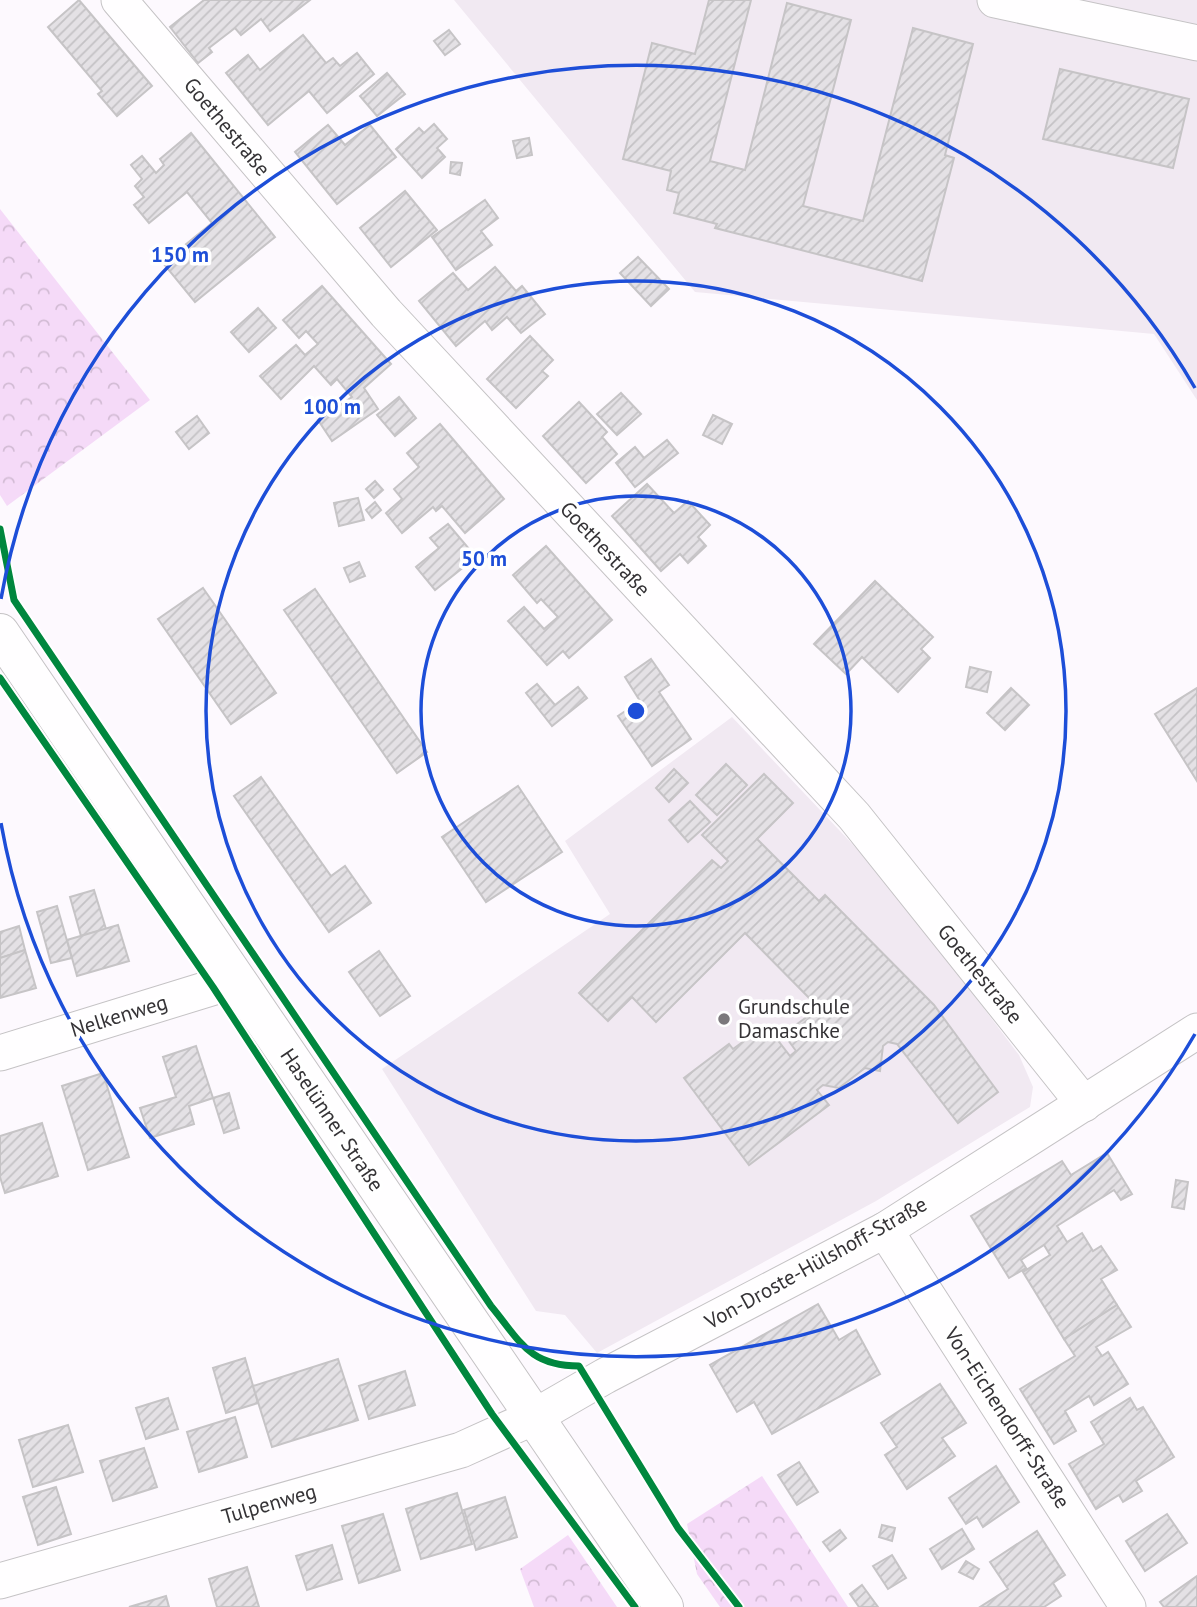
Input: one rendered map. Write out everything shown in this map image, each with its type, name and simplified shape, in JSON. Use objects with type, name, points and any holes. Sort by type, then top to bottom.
[{"type":"street","name":"Goethestraße","points":[[119,0],[386,313],[854,816],[1084,1104]]},
{"type":"street","points":[[995,0],[1197,43]]},
{"type":"street","name":"Haselünner Straße","points":[[0,633],[664,1607]]},
{"type":"street","name":"Nelkenweg","points":[[0,1053],[237,980]]},
{"type":"street","name":"Von-Droste-Hülshoff-Straße","points":[[534,1417],[605,1376],[885,1230],[1197,1031]]},
{"type":"street","name":"Von-Eichendorff-Straße","points":[[885,1230],[1128,1607]]},
{"type":"street","name":"Tulpenweg","points":[[0,1581],[461,1450],[534,1417]]},
{"type":"shaded area","points":[[454,0],[1197,0],[1197,400],[1154,334],[695,292]]},
{"type":"shaded area","name":"Grundschule Damaschke","points":[[732,717],[858,850],[924,929],[1019,1055],[1033,1087],[1030,1107],[876,1201],[597,1353],[565,1315],[536,1311],[382,1069],[610,914],[565,841]]},
{"type":"green space","points":[[0,209],[150,400],[7,506],[0,495]]},
{"type":"green space","points":[[762,1476],[848,1607],[720,1607],[697,1574],[687,1524]]},
{"type":"green space","points":[[568,1535],[617,1607],[534,1607],[520,1569]]},
{"type":"building","points":[[79,0],[152,86],[117,116],[98,94],[102,91],[48,27]]},
{"type":"building","points":[[204,0],[310,0],[270,31],[261,19],[241,35],[235,28],[209,48],[212,52],[198,63],[170,27]]},
{"type":"building","points":[[709,0],[751,0],[710,161],[745,170],[787,3],[851,20],[803,206],[863,221],[913,28],[973,44],[945,155],[954,158],[922,281],[715,228],[717,224],[674,213],[679,193],[667,190],[671,171],[623,159],[652,43],[695,54]]},
{"type":"building","points":[[449,30],[460,44],[445,55],[434,41]]},
{"type":"building","points":[[303,35],[326,63],[333,58],[340,66],[357,53],[374,74],[327,113],[309,91],[268,125],[226,73],[248,55],[260,70]]},
{"type":"building","points":[[1060,69],[1189,99],[1173,168],[1043,139]]},
{"type":"building","points":[[387,73],[405,94],[377,116],[360,96]]},
{"type":"building","points":[[434,124],[447,139],[437,148],[445,157],[422,178],[396,149],[419,128],[424,133]]},
{"type":"building","points":[[328,125],[345,145],[370,125],[396,157],[337,204],[295,152]]},
{"type":"building","points":[[191,133],[275,237],[195,302],[163,263],[212,223],[187,192],[149,223],[134,205],[144,197],[135,186],[142,179],[131,165],[142,156],[156,173],[164,165],[160,159]]},
{"type":"building","points":[[529,138],[532,155],[517,158],[513,141]]},
{"type":"building","points":[[451,162],[462,163],[460,175],[450,173]]},
{"type":"building","points":[[405,191],[437,230],[391,267],[360,228]]},
{"type":"building","points":[[485,200],[498,218],[481,231],[492,245],[456,270],[432,237]]},
{"type":"building","points":[[638,257],[669,289],[651,306],[620,273]]},
{"type":"building","points":[[495,267],[516,291],[522,286],[545,314],[521,333],[507,317],[492,330],[485,321],[456,346],[419,301],[453,273],[468,290]]},
{"type":"building","points":[[322,286],[391,364],[364,388],[378,409],[332,441],[318,420],[352,397],[337,379],[331,385],[314,366],[281,399],[260,376],[296,345],[305,355],[318,344],[306,331],[299,338],[283,320]]},
{"type":"building","points":[[258,308],[276,328],[249,352],[231,332]]},
{"type":"building","points":[[530,336],[553,360],[542,371],[548,376],[516,408],[487,379]]},
{"type":"building","points":[[621,393],[641,414],[617,435],[597,414]]},
{"type":"building","points":[[399,397],[416,418],[395,436],[377,415]]},
{"type":"building","points":[[579,402],[607,432],[602,437],[617,454],[586,483],[543,436]]},
{"type":"building","points":[[713,415],[732,424],[722,444],[703,435]]},
{"type":"building","points":[[197,416],[209,433],[189,449],[176,432]]},
{"type":"building","points":[[440,424],[504,499],[465,533],[442,506],[436,511],[433,507],[402,533],[386,513],[402,499],[394,489],[419,467],[407,453]]},
{"type":"building","points":[[667,440],[678,453],[635,487],[616,463],[635,447],[644,458]]},
{"type":"building","points":[[375,481],[383,490],[374,498],[366,489]]},
{"type":"building","points":[[647,484],[674,513],[688,501],[710,525],[698,537],[706,546],[688,563],[680,554],[661,571],[612,516]]},
{"type":"building","points":[[358,498],[364,520],[339,526],[334,503]]},
{"type":"building","points":[[375,502],[381,510],[372,518],[366,510]]},
{"type":"building","points":[[448,524],[476,557],[435,590],[416,567],[439,548],[430,538]]},
{"type":"building","points":[[546,546],[612,620],[569,658],[563,651],[547,665],[508,621],[524,607],[544,629],[558,617],[541,599],[537,603],[513,575]]},
{"type":"building","points":[[359,562],[365,576],[350,582],[344,568]]},
{"type":"building","points":[[875,581],[933,637],[921,649],[930,658],[898,692],[862,657],[846,674],[814,644]]},
{"type":"building","points":[[203,588],[276,693],[231,724],[158,619]]},
{"type":"building","points":[[315,589],[427,752],[397,773],[284,610]]},
{"type":"building","points":[[651,659],[669,685],[659,692],[691,739],[652,766],[618,716],[640,701],[625,677]]},
{"type":"building","points":[[970,667],[991,672],[987,692],[966,687]]},
{"type":"building","points":[[537,684],[555,705],[578,687],[587,698],[552,726],[526,693]]},
{"type":"building","points":[[1011,688],[1029,705],[1005,730],[987,713]]},
{"type":"building","points":[[1197,688],[1197,781],[1155,714]]},
{"type":"building","points":[[726,764],[747,785],[717,815],[696,795]]},
{"type":"building","points":[[674,769],[688,783],[669,802],[656,788]]},
{"type":"building","name":"Grundschule Damaschke","points":[[764,774],[793,803],[757,839],[819,901],[825,895],[934,1005],[998,1092],[958,1123],[897,1044],[888,1042],[883,1046],[880,1071],[865,1068],[839,1088],[823,1085],[817,1090],[829,1105],[749,1165],[684,1078],[729,1044],[733,1049],[766,1025],[790,1056],[796,1051],[788,1040],[789,1030],[819,1008],[745,933],[656,1022],[632,997],[608,1021],[579,993],[712,860],[721,868],[728,861],[702,835]]},
{"type":"building","points":[[261,777],[331,876],[345,866],[371,903],[329,932],[234,796]]},
{"type":"building","points":[[518,786],[562,852],[486,902],[442,837]]},
{"type":"building","points":[[690,801],[710,822],[688,842],[669,820]]},
{"type":"building","points":[[94,890],[106,929],[81,936],[70,897]]},
{"type":"building","points":[[57,906],[72,958],[51,963],[37,912]]},
{"type":"building","points":[[118,925],[129,961],[77,976],[67,940]]},
{"type":"building","points":[[19,926],[25,950],[0,958],[0,932]]},
{"type":"building","points":[[25,950],[36,988],[0,998],[0,958]]},
{"type":"building","points":[[379,951],[410,996],[380,1016],[349,972]]},
{"type":"building","points":[[196,1046],[213,1098],[189,1106],[194,1124],[150,1138],[140,1108],[176,1097],[163,1057]]},
{"type":"building","points":[[103,1073],[129,1157],[88,1170],[62,1086]]},
{"type":"building","points":[[229,1093],[239,1128],[224,1133],[213,1098]]},
{"type":"building","points":[[42,1123],[58,1176],[5,1193],[0,1177],[0,1136]]},
{"type":"building","points":[[1107,1153],[1132,1194],[1121,1200],[1114,1190],[1057,1226],[1067,1242],[1082,1233],[1093,1251],[1101,1246],[1117,1270],[1101,1279],[1117,1305],[1064,1339],[1023,1272],[1050,1255],[1044,1245],[1021,1260],[1026,1268],[1009,1278],[971,1216],[1062,1161],[1071,1175]]},
{"type":"building","points":[[1176,1180],[1188,1182],[1184,1209],[1172,1207]]},
{"type":"building","points":[[818,1304],[839,1340],[856,1330],[880,1374],[772,1434],[754,1402],[737,1412],[710,1365]]},
{"type":"building","points":[[1117,1305],[1131,1327],[1096,1347],[1102,1356],[1108,1352],[1128,1384],[1094,1405],[1089,1396],[1065,1411],[1076,1431],[1054,1444],[1020,1389],[1075,1356],[1064,1339]]},
{"type":"building","points":[[245,1358],[258,1403],[226,1413],[213,1368]]},
{"type":"building","points":[[338,1359],[358,1420],[272,1447],[253,1386]]},
{"type":"building","points":[[405,1371],[415,1405],[369,1419],[359,1386]]},
{"type":"building","points":[[940,1384],[966,1423],[942,1438],[955,1456],[907,1489],[885,1455],[897,1447],[881,1423]]},
{"type":"building","points":[[168,1398],[178,1429],[146,1439],[136,1408]]},
{"type":"building","points":[[1130,1398],[1137,1410],[1143,1407],[1174,1457],[1136,1481],[1142,1491],[1123,1502],[1119,1495],[1096,1509],[1069,1464],[1104,1444],[1091,1422]]},
{"type":"building","points":[[235,1417],[247,1457],[199,1472],[187,1432]]},
{"type":"building","points":[[68,1425],[83,1472],[33,1487],[19,1440]]},
{"type":"building","points":[[144,1448],[157,1487],[113,1501],[100,1461]]},
{"type":"building","points":[[799,1462],[818,1492],[797,1505],[778,1475]]},
{"type":"building","points":[[996,1466],[1019,1502],[983,1527],[977,1517],[966,1524],[949,1498]]},
{"type":"building","points":[[56,1487],[71,1534],[38,1545],[23,1497]]},
{"type":"building","points":[[457,1493],[472,1544],[421,1559],[406,1509]]},
{"type":"building","points":[[505,1497],[517,1537],[476,1550],[464,1510]]},
{"type":"building","points":[[383,1514],[400,1570],[359,1583],[342,1526]]},
{"type":"building","points":[[1167,1514],[1187,1543],[1145,1571],[1126,1541]]},
{"type":"building","points":[[882,1525],[895,1528],[892,1541],[879,1537]]},
{"type":"building","points":[[962,1529],[974,1549],[942,1569],[930,1549]]},
{"type":"building","points":[[840,1530],[846,1538],[830,1551],[823,1542]]},
{"type":"building","points":[[1037,1531],[1065,1575],[1053,1583],[1061,1596],[1044,1607],[980,1607],[1008,1589],[990,1562]]},
{"type":"building","points":[[332,1545],[342,1579],[307,1590],[296,1556]]},
{"type":"building","points":[[892,1555],[906,1578],[888,1589],[873,1566]]},
{"type":"building","points":[[966,1561],[979,1569],[973,1579],[959,1572]]},
{"type":"building","points":[[247,1567],[259,1607],[217,1607],[209,1579]]},
{"type":"building","points":[[1197,1576],[1197,1607],[1164,1607],[1160,1602]]},
{"type":"building","points":[[862,1585],[878,1607],[859,1607],[850,1594]]},
{"type":"building","points":[[166,1596],[169,1607],[129,1607]]},
{"type":"cycle path","points":[[0,529],[14,600],[491,1306],[518,1340],[537,1356],[548,1362],[579,1366],[678,1528],[739,1607]]},
{"type":"cycle path","points":[[0,678],[213,987],[492,1414],[635,1607]]},
{"type":"place","name":"Grundschule Damaschke","points":[[724,1019]]}]
